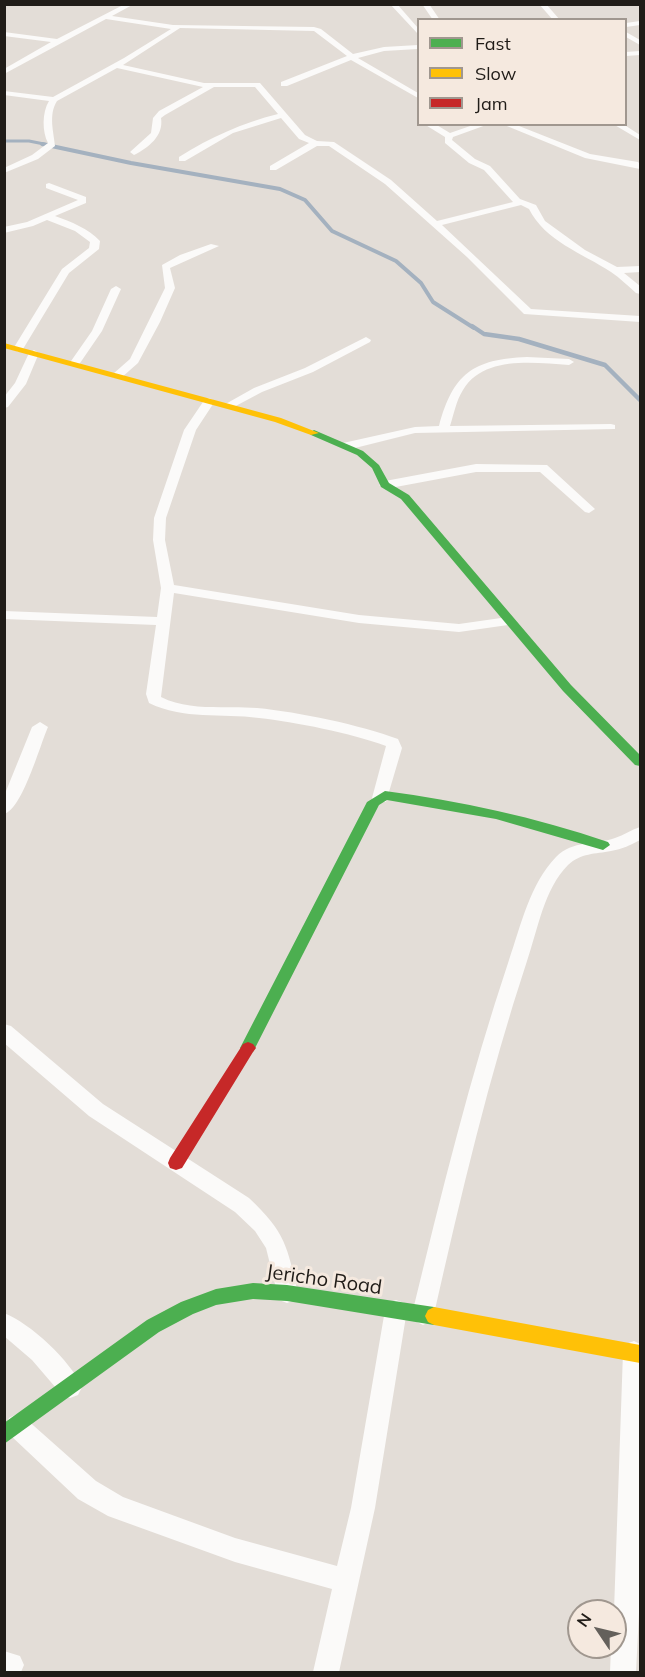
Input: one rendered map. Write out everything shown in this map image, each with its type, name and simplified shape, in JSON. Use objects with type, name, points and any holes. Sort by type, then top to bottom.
[{"type":"street","points":[[4,72],[131,4]]},
{"type":"street","points":[[393,4],[417,31]]},
{"type":"street","points":[[425,4],[436,18]]},
{"type":"street","points":[[542,4],[555,18]]},
{"type":"street","points":[[105,17],[176,27],[319,30],[352,57],[417,95]]},
{"type":"street","points":[[4,171],[35,157],[52,143],[47,134],[50,105],[54,99],[117,66],[176,27]]},
{"type":"street","points":[[4,34],[59,41]]},
{"type":"street","points":[[627,35],[640,43]]},
{"type":"street","points":[[284,84],[352,57],[384,49],[417,47]]},
{"type":"street","points":[[4,64],[16,65]]},
{"type":"street","points":[[117,66],[211,86],[257,85],[302,137],[315,143],[331,144],[388,182],[470,255],[528,312],[640,319]]},
{"type":"street","points":[[134,152],[156,135],[157,118],[162,113],[211,86]]},
{"type":"street","points":[[4,93],[54,99]]},
{"type":"street","points":[[182,159],[217,136],[238,127],[283,115]]},
{"type":"street","points":[[432,126],[449,136],[479,126]]},
{"type":"street","points":[[511,126],[588,156],[635,164],[640,167]]},
{"type":"street","points":[[620,126],[640,138]]},
{"type":"street","points":[[449,136],[447,139],[452,146],[472,161],[487,168],[517,201],[533,207],[541,223],[582,252],[615,270],[640,291]]},
{"type":"street","points":[[273,168],[315,143]]},
{"type":"street","points":[[4,230],[30,224],[83,201],[49,186]]},
{"type":"street","points":[[434,224],[519,203],[517,201]]},
{"type":"street","points":[[18,349],[65,271],[96,245],[95,241],[82,231],[47,217]]},
{"type":"street","points":[[117,376],[134,361],[170,288],[170,280],[165,267],[183,257],[214,246]]},
{"type":"street","points":[[615,270],[640,269]]},
{"type":"street","points":[[74,364],[97,331],[116,289]]},
{"type":"street","points":[[228,406],[258,390],[309,370],[366,340]]},
{"type":"street","points":[[4,345],[278,420],[360,453],[376,467],[385,485],[405,497],[567,688],[640,762]]},
{"type":"street","points":[[5,403],[20,384],[34,353]]},
{"type":"street","points":[[444,429],[452,403],[462,382],[488,366],[517,360],[569,362]]},
{"type":"street","points":[[209,401],[190,430],[160,518],[159,540],[168,588],[154,700],[161,704],[194,710],[258,713],[382,738],[393,743],[394,748],[380,798]]},
{"type":"street","points":[[346,446],[415,430],[611,427]]},
{"type":"street","points":[[385,485],[476,468],[543,468],[589,509]]},
{"type":"street","points":[[168,588],[359,619],[459,628],[508,621]]},
{"type":"street","points":[[4,615],[163,621]]},
{"type":"street","points":[[4,809],[10,802],[40,727]]},
{"type":"street","points":[[176,1163],[252,1042],[374,802],[385,795],[425,800],[535,821],[603,845]]},
{"type":"street","points":[[423,1314],[464,1142],[507,993],[542,894],[561,862],[571,853],[585,847],[619,843],[640,833]]},
{"type":"street","points":[[4,1031],[96,1110],[242,1205],[262,1224],[276,1245],[287,1293]]},
{"type":"street","name":"Jericho Road","points":[[11,1431],[153,1326],[187,1308],[216,1297],[253,1291],[287,1293],[423,1314],[638,1353]]},
{"type":"street","points":[[326,1672],[363,1508],[396,1310]]},
{"type":"street","points":[[4,1323],[16,1330],[45,1356],[70,1388]]},
{"type":"street","points":[[624,1672],[638,1353]]},
{"type":"street","points":[[11,1431],[87,1490],[117,1507],[235,1550],[347,1581]]},
{"type":"waterway","points":[[4,141],[29,141],[49,145]]},
{"type":"waterway","points":[[42,144],[131,163],[280,189],[305,200],[332,231],[396,261],[421,283],[433,302],[474,328]]},
{"type":"waterway","points":[[472,326],[484,334],[519,339],[605,365],[640,400]]},
{"type":"traffic: fast","points":[[314,433],[360,453],[376,467],[385,485],[405,497],[567,688],[640,762]]},
{"type":"traffic: fast","points":[[248,1048],[374,802],[385,795],[496,814],[603,845]]},
{"type":"traffic: fast","points":[[4,1435],[153,1326],[187,1308],[216,1297],[253,1291],[287,1293],[434,1316]]},
{"type":"traffic: slow","points":[[4,345],[278,420],[314,433]]},
{"type":"traffic: slow","points":[[434,1316],[640,1354]]},
{"type":"traffic: jam","points":[[176,1163],[248,1048]]}]
